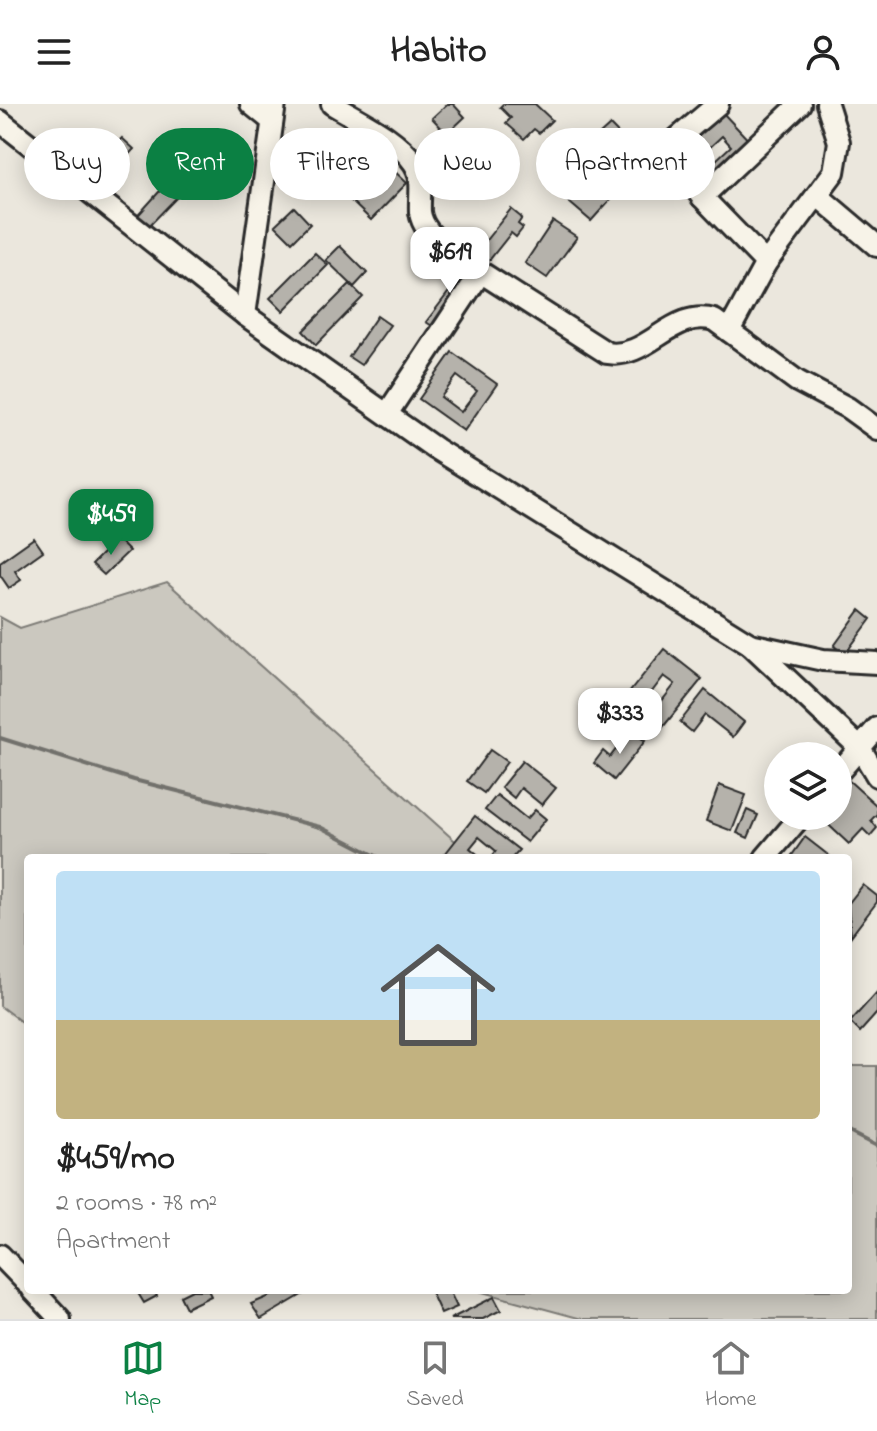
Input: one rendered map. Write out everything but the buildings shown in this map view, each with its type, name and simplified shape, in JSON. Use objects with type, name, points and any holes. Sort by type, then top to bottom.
[{"type":"street","points":[[245,315],[274,112],[251,104]]},
{"type":"street","points":[[332,104],[397,146],[415,164],[422,191],[420,214],[429,232],[449,252],[607,353],[620,355],[631,352],[688,318],[714,320],[807,388],[848,408],[877,429]]},
{"type":"street","points":[[691,128],[718,104]]},
{"type":"street","points":[[715,185],[800,104]]},
{"type":"street","points":[[729,331],[766,263],[818,196],[839,158],[839,142],[827,104]]},
{"type":"street","points":[[0,121],[245,315],[436,449],[750,644],[860,748],[877,776]]},
{"type":"street","points":[[818,196],[877,246]]},
{"type":"street","points":[[705,200],[766,263]]},
{"type":"street","points":[[387,414],[481,272]]},
{"type":"street","points":[[750,644],[823,660],[877,663]]},
{"type":"street","points":[[852,757],[877,728]]},
{"type":"street","points":[[768,854],[789,830]]},
{"type":"street","points":[[0,1255],[24,1280]]},
{"type":"street","points":[[37,1294],[60,1319]]},
{"type":"shaded area","points":[[167,582],[470,854],[24,854],[24,1024],[0,1006],[0,617],[20,628]]},
{"type":"shaded area","points":[[852,1066],[877,1066],[877,1319],[582,1319],[490,1294],[852,1294]]},
{"type":"waterway","points":[[0,738],[134,780],[320,827],[372,854]]},
{"type":"waterway","points":[[852,1133],[877,1146]]}]
